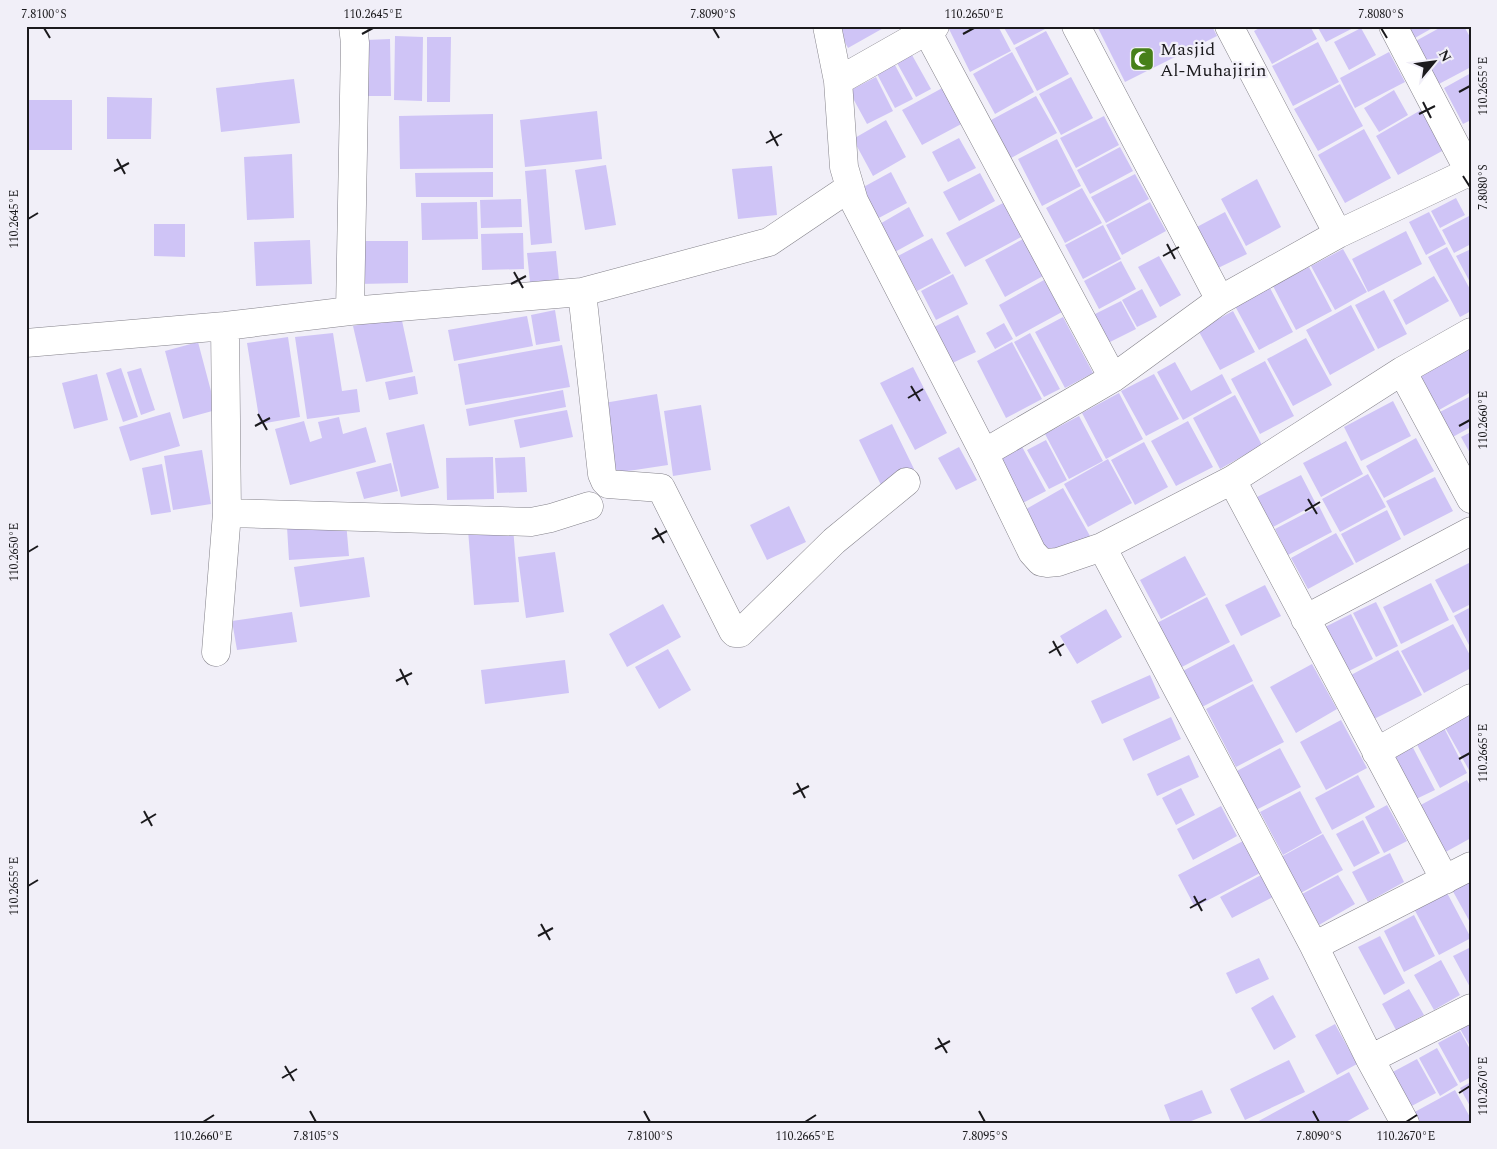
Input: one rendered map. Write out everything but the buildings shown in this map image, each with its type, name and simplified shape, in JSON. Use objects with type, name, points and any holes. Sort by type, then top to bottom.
[{"type":"street","points":[[350,312],[355,43],[353,26]]},
{"type":"street","points":[[827,26],[838,81],[844,167],[854,201],[984,453],[1032,552],[1041,562],[1058,562],[1102,548],[1232,480],[1402,371],[1471,332]]},
{"type":"street","points":[[1076,26],[1220,300]]},
{"type":"street","points":[[1229,26],[1338,234]]},
{"type":"street","points":[[984,453],[1113,378],[1220,300],[1338,234],[1470,173],[1393,26]]},
{"type":"street","points":[[838,81],[931,29],[1113,378]]},
{"type":"street","points":[[26,343],[582,292],[769,242],[849,188]]},
{"type":"street","points":[[582,292],[602,474],[605,481],[608,484],[661,488],[735,633],[740,633],[834,541],[906,482]]},
{"type":"street","points":[[216,652],[227,513],[225,326]]},
{"type":"street","points":[[1402,371],[1471,500]]},
{"type":"street","points":[[1232,480],[1445,880]]},
{"type":"street","points":[[227,513],[532,522],[589,506]]},
{"type":"street","points":[[1305,619],[1471,531]]},
{"type":"street","points":[[1102,548],[1314,946],[1370,1059],[1405,1123]]},
{"type":"street","points":[[1376,752],[1471,698]]},
{"type":"street","points":[[1314,946],[1471,866]]},
{"type":"street","points":[[1370,1059],[1471,1008]]},
{"type":"place","name":"Masjid Al-Muhajirin","points":[[1142,59]]}]
